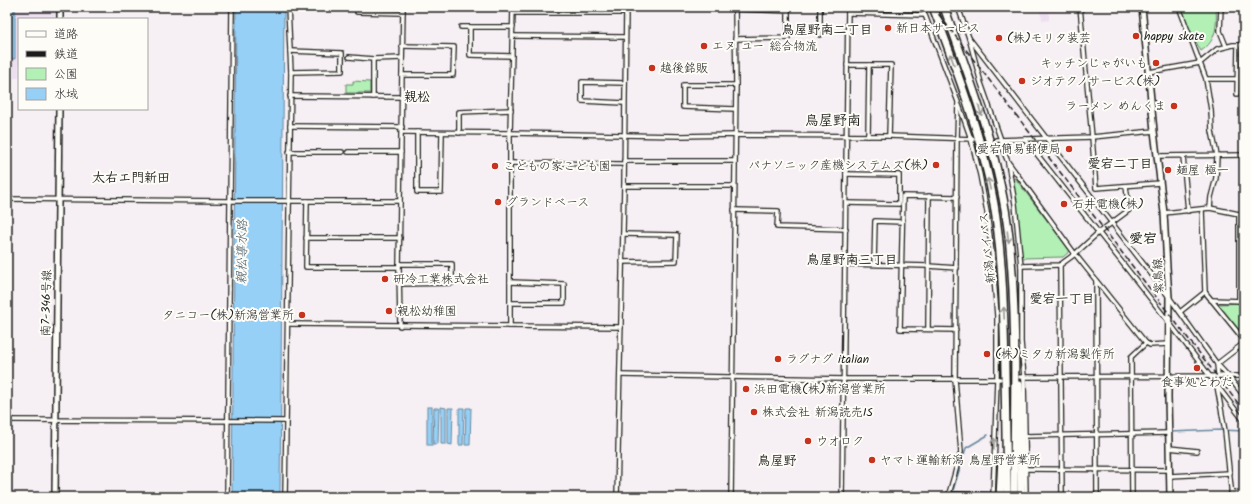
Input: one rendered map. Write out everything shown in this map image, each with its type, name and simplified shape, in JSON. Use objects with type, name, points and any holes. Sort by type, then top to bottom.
[{"type":"highway","name":"新潟バイパス","points":[[934,7],[964,91],[976,130],[993,203],[1004,308],[1007,497]]},
{"type":"highway","name":"新潟バイパス","points":[[944,7],[977,100],[992,152],[1009,236],[1015,347],[1014,497]]},
{"type":"highway","points":[[1015,347],[1020,402],[1021,497]]},
{"type":"highway","points":[[995,496],[1005,352]]},
{"type":"street","points":[[60,7],[60,18]]},
{"type":"street","points":[[227,497],[232,7]]},
{"type":"street","points":[[285,497],[284,421],[288,324],[286,201],[291,72],[288,7]]},
{"type":"street","points":[[356,7],[357,12],[403,13]]},
{"type":"street","points":[[400,326],[399,266],[403,7]]},
{"type":"street","points":[[510,326],[510,133],[513,7]]},
{"type":"street","points":[[617,497],[624,186],[626,7]]},
{"type":"street","points":[[820,7],[820,35]]},
{"type":"street","points":[[842,497],[848,7]]},
{"type":"street","points":[[869,7],[869,13]]},
{"type":"street","points":[[922,7],[924,15],[958,102],[972,139],[985,197],[997,316],[998,379],[995,496],[948,495],[961,452],[955,379],[958,102]]},
{"type":"street","points":[[958,7],[970,38],[981,84],[1008,162],[1015,204],[1021,266],[1021,342],[1026,497]]},
{"type":"street","points":[[1080,7],[1096,188],[1160,183]]},
{"type":"street","name":"紫鳥線","points":[[1142,7],[1154,131],[1164,213],[1169,297],[1168,376],[1170,497]]},
{"type":"street","points":[[1179,7],[1206,79],[1211,110],[1212,131],[1217,155],[1216,178],[1210,208]]},
{"type":"street","points":[[1221,7],[1220,31],[1226,46]]},
{"type":"street","points":[[731,497],[734,135],[736,85],[735,39],[735,8],[788,11],[788,38],[735,39]]},
{"type":"street","points":[[513,13],[626,13]]},
{"type":"street","points":[[848,13],[924,15]]},
{"type":"street","points":[[461,27],[513,27]]},
{"type":"street","points":[[470,27],[470,55],[512,56]]},
{"type":"street","points":[[513,36],[625,37]]},
{"type":"street","points":[[970,38],[1046,139],[1169,297],[1217,364],[1244,396]]},
{"type":"street","points":[[1237,94],[1238,44]]},
{"type":"street","points":[[1149,72],[1200,63],[1217,49],[1226,46],[1244,44]]},
{"type":"street","points":[[402,46],[454,47],[453,75],[402,76]]},
{"type":"street","points":[[290,51],[342,52],[342,71],[291,72]]},
{"type":"street","points":[[349,57],[373,59],[402,58]]},
{"type":"street","points":[[373,59],[373,97]]},
{"type":"street","points":[[847,65],[891,64],[889,136]]},
{"type":"street","points":[[868,65],[868,136]]},
{"type":"street","points":[[1206,79],[1237,79]]},
{"type":"street","points":[[624,103],[582,102],[582,82],[625,83]]},
{"type":"street","points":[[735,109],[683,107],[683,85],[736,85]]},
{"type":"street","points":[[290,96],[401,97]]},
{"type":"street","name":"南7-346号線","points":[[54,497],[59,110]]},
{"type":"street","points":[[458,133],[459,112],[511,110]]},
{"type":"street","points":[[290,126],[402,127]]},
{"type":"street","points":[[996,140],[1092,137],[1154,131]]},
{"type":"street","points":[[402,132],[680,136],[889,136],[972,139]]},
{"type":"street","points":[[417,132],[417,192],[441,192],[442,132]]},
{"type":"street","points":[[1025,139],[1168,321],[1244,421]]},
{"type":"street","points":[[289,152],[342,152]]},
{"type":"street","points":[[348,152],[401,152]]},
{"type":"street","points":[[1158,156],[1244,155]]},
{"type":"street","points":[[1183,156],[1188,210]]},
{"type":"street","points":[[510,163],[734,161]]},
{"type":"street","points":[[1008,162],[1075,254],[1146,343],[1157,345],[1168,344]]},
{"type":"street","points":[[846,174],[899,175],[899,204],[846,204]]},
{"type":"street","points":[[624,186],[734,186]]},
{"type":"street","points":[[1021,266],[1060,265],[1075,254],[1098,233],[1129,210],[1126,186]]},
{"type":"street","points":[[956,330],[900,329],[903,196],[957,197]]},
{"type":"street","points":[[928,196],[928,329]]},
{"type":"street","points":[[7,199],[400,201]]},
{"type":"street","points":[[307,201],[306,267],[452,264],[452,284],[400,284]]},
{"type":"street","points":[[1164,213],[1210,208],[1239,214],[1244,213]]},
{"type":"street","points":[[1202,209],[1205,292],[1244,341],[1217,364]]},
{"type":"street","points":[[734,210],[778,211],[778,227],[846,229]]},
{"type":"street","points":[[1239,214],[1239,301]]},
{"type":"street","points":[[874,264],[875,221],[902,222]]},
{"type":"street","points":[[622,262],[676,261],[677,235],[623,234]]},
{"type":"street","points":[[306,238],[400,238]]},
{"type":"street","points":[[845,264],[956,268]]},
{"type":"street","points":[[1060,265],[1062,497]]},
{"type":"street","points":[[1096,281],[1095,377],[1097,497]]},
{"type":"street","points":[[510,282],[564,284],[564,304],[510,304]]},
{"type":"street","points":[[1180,312],[1205,292]]},
{"type":"street","points":[[1211,300],[1244,301]]},
{"type":"street","points":[[288,324],[621,328]]},
{"type":"street","points":[[1132,497],[1131,357],[1146,343]]},
{"type":"street","points":[[1217,364],[1217,386],[1225,431],[1232,497]]},
{"type":"street","points":[[620,375],[844,379],[998,379]]},
{"type":"street","points":[[1022,377],[1244,376]]},
{"type":"street","points":[[7,420],[284,421]]},
{"type":"street","points":[[1025,436],[1169,433]]},
{"type":"street","points":[[1169,448],[1196,451]]},
{"type":"street","points":[[1025,469],[1132,469],[1169,473],[1230,473]]},
{"type":"street","points":[[1231,492],[1244,492]]},
{"type":"shaded area","points":[[7,7],[56,7],[56,18],[18,18],[18,78],[7,78]]},
{"type":"shaded area","points":[[1038,7],[1079,7],[1079,10],[1049,12],[1049,20],[1043,21]]},
{"type":"green space","points":[[1181,7],[1216,7],[1215,32],[1210,42],[1201,51],[1188,27]]},
{"type":"green space","points":[[353,81],[370,82],[370,93],[346,93],[346,84],[353,84]]},
{"type":"green space","points":[[1015,178],[1070,251],[1063,257],[1022,258],[1013,179]]},
{"type":"green space","points":[[1244,303],[1244,337],[1218,306],[1219,304]]},
{"type":"water","points":[[7,7],[15,7],[15,59],[7,58]]},
{"type":"water","name":"親松導水路","points":[[236,7],[284,7],[280,497],[232,497]]},
{"type":"water","points":[[427,407],[432,407],[432,445],[427,445]]},
{"type":"water","points":[[441,407],[446,408],[446,444],[441,444]]},
{"type":"water","points":[[434,408],[439,408],[438,444],[433,444]]},
{"type":"water","points":[[448,408],[453,408],[452,445],[448,444]]},
{"type":"water","points":[[459,408],[464,408],[463,445],[459,445]]},
{"type":"water","points":[[466,408],[471,408],[470,445],[465,445]]},
{"type":"waterway","points":[[1170,432],[1221,430],[1244,431]]},
{"type":"waterway","points":[[1029,434],[1042,434]]},
{"type":"waterway","points":[[951,497],[966,448],[988,435]]},
{"type":"railway","points":[[933,7],[1244,411]]},
{"type":"place","name":"新日本サービス","points":[[888,28]]},
{"type":"place","name":"happy skate","points":[[1136,36]]},
{"type":"place","name":"(株)モリタ装芸","points":[[999,38]]},
{"type":"place","name":"エヌ ユー 総合物流","points":[[704,46]]},
{"type":"place","name":"キッチンじゃがいも","points":[[1156,63]]},
{"type":"place","name":"越後銘販","points":[[652,68]]},
{"type":"place","name":"ジオテクノサービス(株)","points":[[1022,81]]},
{"type":"place","name":"ラーメン めんくま","points":[[1174,106]]},
{"type":"place","name":"愛宕簡易郵便局","points":[[1069,149]]},
{"type":"place","name":"パナソニック産機システムズ(株)","points":[[936,165]]},
{"type":"place","name":"こどもの家こども園","points":[[495,166]]},
{"type":"place","name":"麺屋 極一","points":[[1168,170]]},
{"type":"place","name":"グランドベース","points":[[498,202]]},
{"type":"place","name":"石井電機(株)","points":[[1064,204]]},
{"type":"place","name":"研冷工業株式会社","points":[[385,279]]},
{"type":"place","name":"親松幼稚園","points":[[389,311]]},
{"type":"place","name":"タニコー(株)新潟営業所","points":[[302,315]]},
{"type":"place","name":"(株)ミタカ新潟製作所","points":[[987,354]]},
{"type":"place","name":"ラグナグ italian","points":[[778,359]]},
{"type":"place","name":"食事処とわだ","points":[[1197,368]]},
{"type":"place","name":"浜田電機(株)新潟営業所","points":[[746,389]]},
{"type":"place","name":"株式会社 新潟読売IS","points":[[754,412]]},
{"type":"place","name":"ウオロク","points":[[808,441]]},
{"type":"place","name":"ヤマト運輸新潟 鳥屋野営業所","points":[[872,460]]},
{"type":"district","name":"鳥屋野南二丁目","points":[[827,29]]},
{"type":"district","name":"親松","points":[[417,96]]},
{"type":"district","name":"鳥屋野南","points":[[833,120]]},
{"type":"district","name":"愛宕二丁目","points":[[1120,163]]},
{"type":"district","name":"太右エ門新田","points":[[131,177]]},
{"type":"district","name":"愛宕","points":[[1143,238]]},
{"type":"district","name":"鳥屋野南三丁目","points":[[852,259]]},
{"type":"district","name":"愛宕一丁目","points":[[1062,298]]},
{"type":"district","name":"鳥屋野","points":[[777,460]]}]
